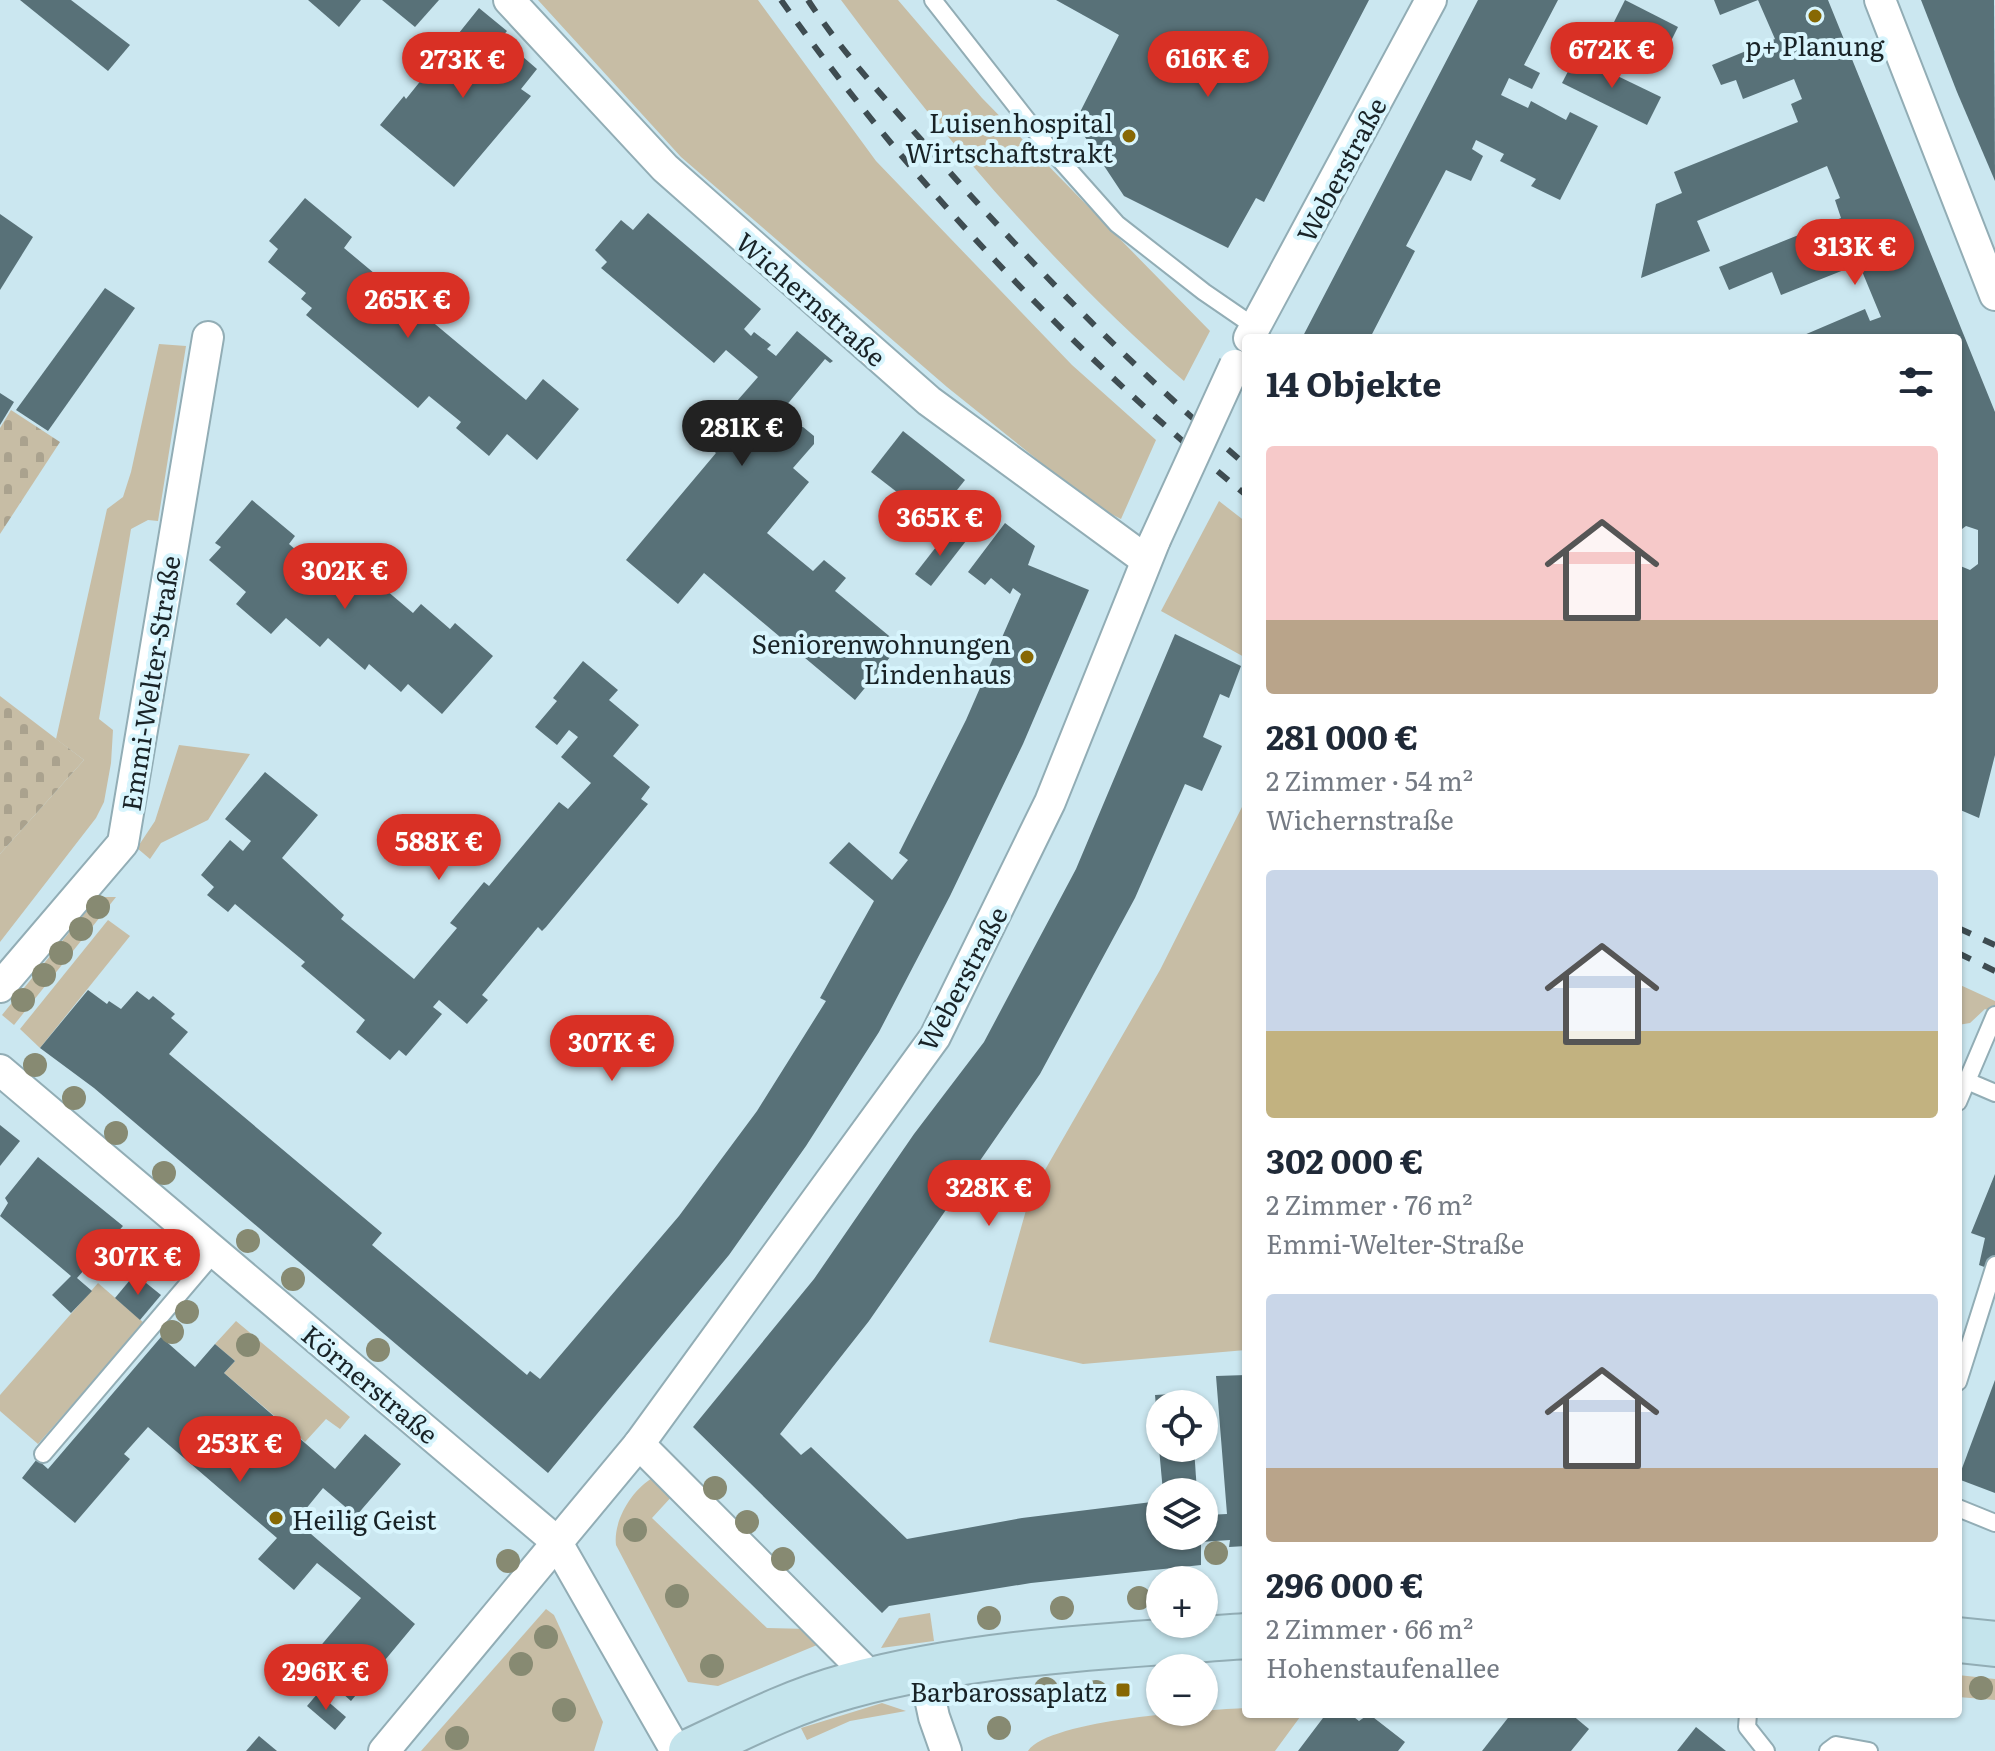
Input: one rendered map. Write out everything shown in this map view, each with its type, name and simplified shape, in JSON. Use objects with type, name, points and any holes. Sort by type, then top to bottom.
[{"type":"main road","points":[[691,1751],[781,1709],[874,1680],[924,1670],[1122,1643],[1242,1636]]},
{"type":"main road","points":[[1962,1640],[1995,1644]]},
{"type":"street","name":"Wichernstraße","points":[[509,0],[665,168],[906,381],[1151,550]]},
{"type":"street","name":"Weberstraße","points":[[1253,334],[1431,0]]},
{"type":"street","points":[[1880,0],[1995,295]]},
{"type":"street","name":"Emmi-Welter-Straße","points":[[0,987],[123,843],[208,337]]},
{"type":"street","name":"Weberstraße","points":[[384,1751],[639,1444],[935,1037],[1050,802],[1151,550],[1242,357]]},
{"type":"street","name":"Körnerstraße","points":[[0,1070],[556,1541],[676,1751]]},
{"type":"street","points":[[639,1444],[874,1680]]},
{"type":"street","points":[[924,1670],[934,1717],[946,1751]]},
{"type":"lane","points":[[933,0],[1045,143],[1117,224],[1204,292],[1242,344]]},
{"type":"lane","points":[[1962,1093],[1995,1015]]},
{"type":"lane","points":[[1967,1081],[1995,1093]]},
{"type":"lane","points":[[43,1454],[216,1251]]},
{"type":"lane","points":[[1962,1373],[1988,1312],[1995,1265]]},
{"type":"lane","points":[[1962,1510],[1995,1523]]},
{"type":"lane","points":[[1748,1718],[1747,1727],[1766,1751]]},
{"type":"lane","points":[[1828,1751],[1836,1745],[1848,1745],[1869,1751]]},
{"type":"green space","points":[[538,0],[758,0],[876,161],[1072,365],[1156,440],[1121,519],[1095,506],[947,387],[681,157]]},
{"type":"green space","points":[[841,0],[898,0],[982,98],[1210,331],[1184,381],[1090,293],[1002,200],[919,102]]},
{"type":"green space","points":[[159,344],[186,346],[158,521],[148,520],[131,529],[99,719],[113,730],[104,802],[96,818],[0,942],[0,854],[84,760],[56,739],[107,509],[123,497],[131,472]]},
{"type":"green space","points":[[11,410],[60,442],[0,534],[0,428]]},
{"type":"green space","points":[[1219,501],[1242,519],[1242,656],[1161,611]]},
{"type":"green space","points":[[0,696],[84,760],[0,854]]},
{"type":"green space","points":[[179,745],[250,754],[208,820],[161,843],[150,859],[137,848],[155,821]]},
{"type":"green space","points":[[1242,807],[1242,1350],[1083,1364],[989,1342],[1030,1196],[1160,970]]},
{"type":"green space","points":[[98,897],[116,897],[14,1025],[2,1015]]},
{"type":"green space","points":[[108,920],[130,936],[40,1048],[20,1029]]},
{"type":"green space","points":[[1962,986],[1995,1001],[1995,1013],[1985,1009],[1970,1023],[1962,1024]]},
{"type":"green space","points":[[98,1283],[144,1323],[38,1444],[0,1411],[0,1395]]},
{"type":"green space","points":[[236,1321],[350,1417],[340,1429],[326,1419],[305,1442],[224,1373],[235,1361],[215,1344]]},
{"type":"green space","points":[[654,1477],[674,1494],[652,1518],[767,1628],[810,1629],[818,1640],[817,1645],[718,1686],[688,1682],[616,1545],[618,1526],[626,1506],[638,1489]]},
{"type":"green space","points":[[546,1609],[554,1615],[603,1722],[594,1751],[421,1751]]},
{"type":"green space","points":[[930,1613],[934,1641],[881,1648],[899,1618]]},
{"type":"green space","points":[[1962,1675],[1995,1679],[1995,1700],[1962,1697]]},
{"type":"green space","points":[[882,1703],[906,1711],[850,1721],[807,1740],[801,1728]]},
{"type":"green space","points":[[1242,1708],[1242,1718],[1299,1718],[1275,1751],[1028,1751],[1042,1740],[1066,1731],[1146,1716],[1146,1726],[1218,1726],[1218,1710]]},
{"type":"building","points":[[20,0],[71,0],[130,45],[108,71]]},
{"type":"building","points":[[308,0],[361,0],[339,27]]},
{"type":"building","points":[[382,0],[439,0],[415,27]]},
{"type":"building","points":[[1056,0],[1369,0],[1264,202],[1256,198],[1228,248],[1124,196],[1075,122],[1119,35]]},
{"type":"building","points":[[1478,0],[1558,0],[1524,65],[1540,73],[1532,89],[1509,78],[1501,95],[1528,108],[1531,101],[1566,120],[1570,112],[1598,126],[1560,200],[1531,186],[1536,179],[1500,161],[1504,154],[1476,140],[1472,149],[1483,156],[1471,181],[1446,170],[1406,246],[1415,251],[1372,334],[1304,334]]},
{"type":"building","points":[[1625,0],[1678,27],[1665,53],[1612,26]]},
{"type":"building","points":[[1714,0],[1758,0],[1720,15]]},
{"type":"building","points":[[1758,0],[1828,0],[1995,412],[1995,755],[1979,818],[1962,811],[1962,567],[1970,570],[1978,564],[1978,530],[1966,526],[1962,529],[1962,334],[1806,334],[1865,309],[1870,321],[1881,317],[1859,264],[1781,295],[1772,272],[1729,290],[1719,267],[1841,218],[1835,200],[1840,198],[1827,166],[1697,221],[1710,251],[1641,278],[1656,204],[1682,193],[1674,172],[1798,122],[1791,104],[1802,99],[1794,79],[1743,99],[1736,80],[1721,85],[1712,65],[1775,39]]},
{"type":"building","points":[[1921,0],[1994,0],[1995,181],[1957,92]]},
{"type":"building","points":[[479,8],[507,31],[501,38],[537,69],[521,89],[531,96],[454,187],[380,125],[404,96],[406,99]]},
{"type":"building","points":[[1576,56],[1661,97],[1647,125],[1562,83]]},
{"type":"building","points":[[305,198],[352,237],[344,248],[526,400],[543,379],[579,409],[537,460],[507,434],[489,456],[456,428],[461,422],[429,396],[418,408],[306,315],[312,308],[301,299],[306,293],[268,262],[278,249],[269,241]]},
{"type":"building","points":[[648,213],[761,309],[744,329],[751,336],[754,332],[771,345],[767,349],[776,356],[797,331],[833,361],[830,363],[825,359],[775,419],[790,435],[796,427],[803,427],[814,436],[814,444],[793,468],[809,482],[767,533],[813,571],[824,560],[846,578],[835,591],[900,645],[855,700],[704,573],[678,604],[626,560],[716,453],[702,441],[758,377],[726,350],[714,363],[601,268],[607,262],[595,250],[621,220],[633,230]]},
{"type":"building","points":[[0,214],[33,237],[0,290]]},
{"type":"building","points":[[105,288],[135,308],[48,431],[16,410]]},
{"type":"building","points":[[0,393],[14,402],[0,425]]},
{"type":"building","points":[[903,431],[965,480],[933,520],[871,472]]},
{"type":"building","points":[[252,500],[295,536],[289,544],[324,574],[338,558],[369,584],[373,579],[413,613],[421,604],[450,629],[455,623],[493,656],[442,714],[408,684],[401,692],[369,664],[365,670],[328,638],[320,647],[286,618],[271,634],[236,604],[246,592],[209,560],[221,547],[215,543]]},
{"type":"building","points":[[1005,523],[1035,546],[1028,565],[1089,590],[1023,744],[950,896],[879,1032],[806,1146],[729,1255],[548,1473],[94,1088],[40,1048],[88,990],[107,1004],[109,1001],[121,1009],[137,991],[149,1000],[153,996],[175,1014],[171,1018],[188,1032],[169,1054],[382,1233],[372,1245],[527,1375],[530,1371],[540,1379],[679,1216],[757,1111],[826,1001],[820,998],[874,901],[829,863],[849,842],[892,880],[908,860],[899,853],[966,720],[1021,594],[1013,588],[1010,594],[991,578],[985,585],[968,572]]},
{"type":"building","points":[[950,529],[966,541],[931,586],[915,574]]},
{"type":"building","points":[[1175,634],[1241,666],[1229,698],[1220,694],[1203,737],[1222,746],[1202,791],[1185,784],[1135,898],[1040,1074],[869,1321],[780,1434],[801,1455],[811,1447],[907,1539],[1022,1518],[1146,1503],[1146,1550],[1201,1550],[1201,1565],[1146,1566],[1146,1571],[1031,1583],[889,1606],[882,1613],[693,1427],[814,1279],[914,1134],[984,1042],[1076,869]]},
{"type":"building","points":[[583,661],[618,690],[609,700],[639,725],[613,756],[650,787],[641,799],[648,804],[546,927],[542,931],[538,927],[482,995],[488,1000],[467,1024],[439,1000],[433,1007],[442,1014],[406,1056],[399,1050],[390,1060],[356,1032],[365,1020],[301,966],[305,962],[235,904],[228,912],[207,895],[214,887],[201,875],[230,840],[243,851],[251,841],[225,819],[265,772],[318,815],[282,858],[344,915],[341,919],[414,979],[457,928],[450,923],[484,882],[489,886],[559,802],[568,809],[591,783],[561,757],[578,737],[569,730],[557,745],[535,727],[557,701],[553,698]]},
{"type":"building","points":[[0,1125],[20,1141],[0,1166]]},
{"type":"building","points":[[38,1157],[123,1226],[77,1278],[92,1291],[71,1313],[52,1295],[71,1276],[0,1216],[8,1203],[5,1198]]},
{"type":"building","points":[[1995,1174],[1995,1271],[1979,1265],[1985,1238],[1971,1233]]},
{"type":"building","points":[[135,1274],[161,1295],[140,1320],[115,1298]]},
{"type":"building","name":"Heilig Geist","points":[[161,1337],[195,1367],[215,1344],[235,1361],[224,1373],[335,1469],[365,1434],[401,1464],[356,1516],[323,1488],[296,1521],[415,1624],[351,1701],[307,1662],[361,1598],[317,1563],[294,1590],[258,1559],[277,1538],[148,1427],[124,1454],[130,1459],[75,1523],[22,1478],[37,1459],[48,1469]]},
{"type":"building","points":[[1242,1375],[1242,1546],[1229,1547],[1230,1540],[1218,1541],[1218,1514],[1227,1514],[1216,1376]]},
{"type":"building","points":[[1995,1380],[1995,1493],[1962,1481],[1962,1468]]},
{"type":"building","points":[[1160,1462],[1195,1462],[1196,1478],[1162,1478]]},
{"type":"building","points":[[318,1693],[346,1717],[335,1730],[307,1706]]},
{"type":"building","points":[[1323,1718],[1355,1718],[1359,1721],[1374,1718],[1405,1742],[1398,1751],[1298,1751]]},
{"type":"building","points":[[1508,1718],[1576,1718],[1589,1729],[1571,1751],[1482,1751]]},
{"type":"building","points":[[1696,1727],[1726,1751],[1677,1751]]},
{"type":"building","points":[[259,1736],[277,1751],[246,1751]]},
{"type":"railway","points":[[781,0],[884,135],[997,263],[1119,383],[1242,492]]},
{"type":"railway","points":[[808,0],[867,78],[1006,234],[1123,353],[1242,461]]},
{"type":"railway","points":[[1962,930],[1995,945]]},
{"type":"railway","points":[[1962,955],[1995,971]]},
{"type":"place","name":"p+ Planung","points":[[1815,16]]},
{"type":"place","name":"Luisenhospital Wirtschaftstrakt","points":[[1129,136]]},
{"type":"place","name":"Seniorenwohnungen Lindenhaus","points":[[1027,657]]},
{"type":"place","name":"Heilig Geist","points":[[276,1518]]},
{"type":"place","name":"Barbarossaplatz","points":[[1123,1690]]}]
